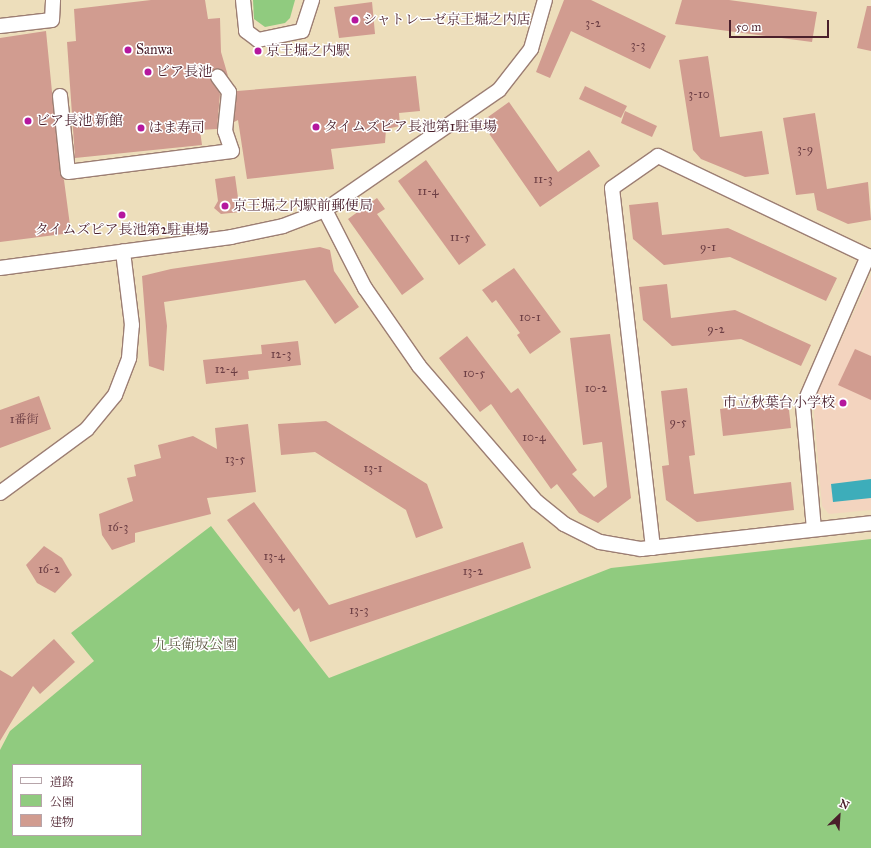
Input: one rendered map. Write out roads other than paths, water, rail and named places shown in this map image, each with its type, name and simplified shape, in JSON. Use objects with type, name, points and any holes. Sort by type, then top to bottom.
[{"type":"street","points":[[0,26],[52,20],[53,0]]},
{"type":"street","points":[[243,0],[246,31],[258,40],[302,31],[312,0]]},
{"type":"street","points":[[0,268],[266,231],[325,210],[438,134],[510,79],[534,43],[545,0]]},
{"type":"street","points":[[60,96],[68,172],[232,151],[225,130],[229,92],[218,77]]},
{"type":"street","points":[[653,548],[612,188],[658,156],[868,256],[803,406],[814,530]]},
{"type":"street","points":[[325,210],[390,327],[419,366],[544,509],[564,524],[600,542],[653,548],[871,523]]},
{"type":"street","points":[[0,493],[87,429],[115,395],[125,373],[132,337],[123,252]]},
{"type":"water","points":[[871,479],[871,498],[833,502],[831,484]]},
{"type":"place","name":"シャトレーゼ京王堀之内店","points":[[355,20]]},
{"type":"place","name":"Sanwa","points":[[128,50]]},
{"type":"place","name":"京王堀之内駅","points":[[258,51]]},
{"type":"place","name":"ビア長池","points":[[148,72]]},
{"type":"place","name":"ビア長池 新館","points":[[28,121]]},
{"type":"place","name":"タイムズピア長池第1駐車場","points":[[316,127]]},
{"type":"place","name":"はま寿司","points":[[141,128]]},
{"type":"place","name":"京王堀之内駅前郵便局","points":[[225,206]]},
{"type":"place","name":"タイムズピア長池第2駐車場","points":[[122,215]]},
{"type":"place","name":"市立秋葉台小学校","points":[[843,403]]},
{"type":"park label","name":"九兵衛坂公園","points":[[195,645]]}]
